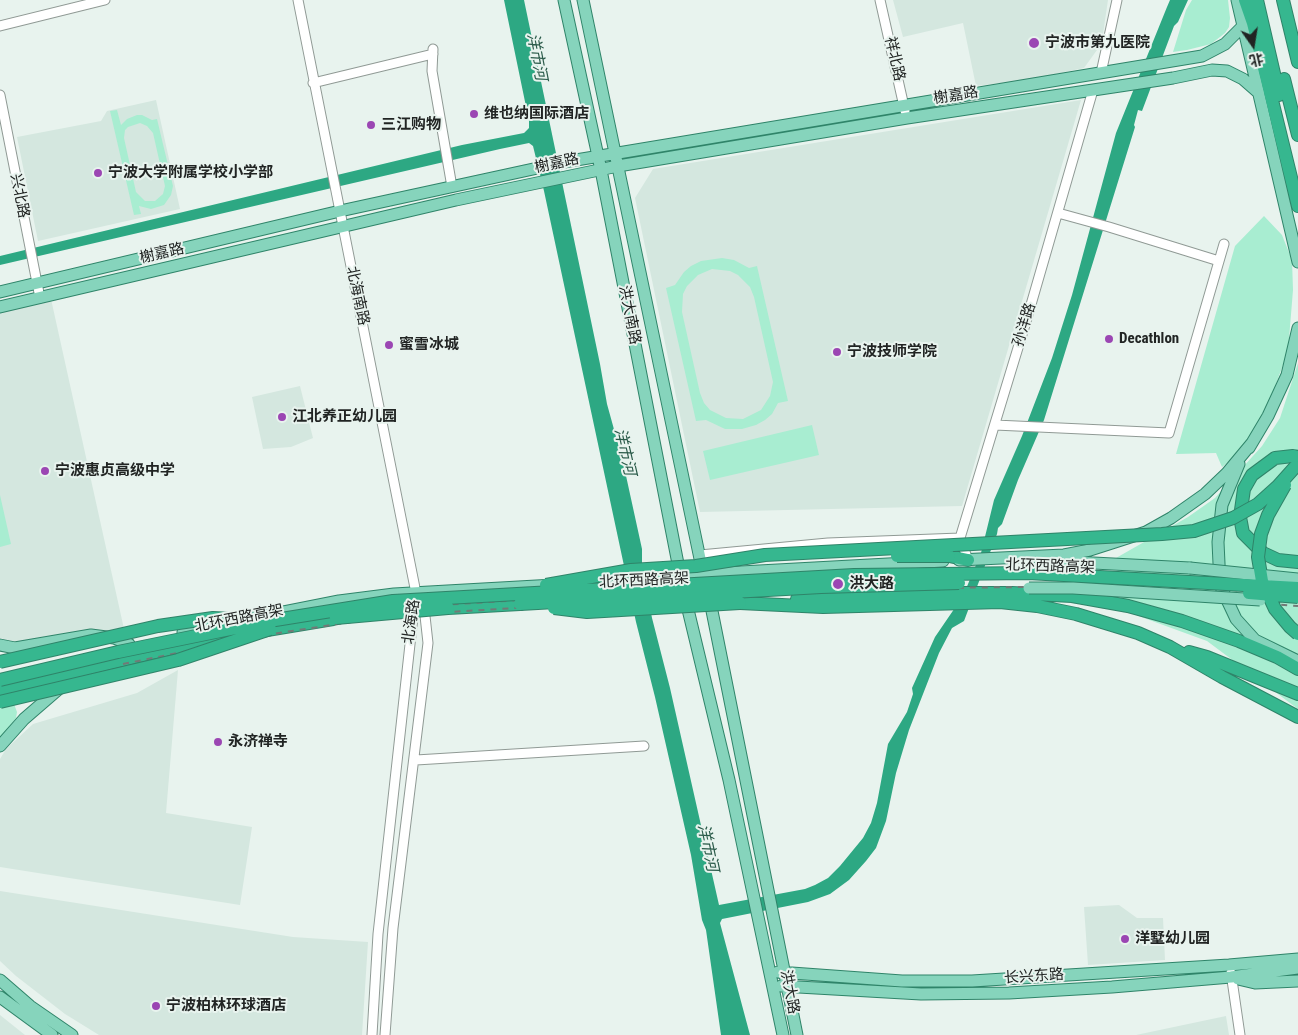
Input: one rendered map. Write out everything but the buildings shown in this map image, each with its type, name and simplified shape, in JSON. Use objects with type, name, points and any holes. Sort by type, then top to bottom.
[{"type":"highway","points":[[1246,0],[1298,206]]},
{"type":"highway","points":[[1257,0],[1298,177]]},
{"type":"highway","points":[[1265,0],[1298,134]]},
{"type":"highway","points":[[1283,0],[1298,62]]},
{"type":"highway","points":[[1297,462],[1293,456],[1275,458],[1252,474],[1244,489],[1240,517],[1243,533],[1263,553],[1278,560],[1298,562]]},
{"type":"highway","points":[[700,565],[764,556],[1194,531],[1233,518],[1258,504],[1297,462]]},
{"type":"highway","points":[[1297,462],[1268,515],[1260,534],[1258,557],[1262,581],[1275,609],[1298,634]]},
{"type":"highway","points":[[498,595],[632,570],[899,556],[949,556],[968,560]]},
{"type":"highway","name":"北环西路高架","points":[[0,680],[118,652],[393,601],[854,575],[1028,573],[1298,588]]},
{"type":"highway","name":"北环西路高架","points":[[0,690],[269,625],[372,614],[821,587],[1029,581],[1241,592],[1298,597]]},
{"type":"highway","points":[[520,604],[587,612],[838,596],[1012,592],[1072,596],[1128,606],[1182,621],[1239,641],[1298,669]]},
{"type":"highway","points":[[740,603],[823,607],[1000,602],[1038,606],[1076,614],[1138,633],[1170,647],[1298,717]]},
{"type":"highway","points":[[0,662],[158,626],[213,618],[269,625]]},
{"type":"highway","points":[[0,702],[216,649],[269,625]]},
{"type":"highway","points":[[1170,647],[1207,658],[1298,694]]},
{"type":"highway","points":[[0,710],[102,686],[153,666]]},
{"type":"main road","name":"洪大南路","points":[[564,0],[601,170],[680,577],[693,630]]},
{"type":"main road","name":"洪大南路","points":[[583,0],[700,565],[710,598],[715,625]]},
{"type":"main road","points":[[1237,0],[1298,262]]},
{"type":"main road","points":[[1289,0],[1298,37]]},
{"type":"main road","name":"榭嘉路","points":[[0,292],[36,280],[339,208],[570,160],[1202,56],[1225,44],[1243,26]]},
{"type":"main road","name":"榭嘉路","points":[[0,307],[456,200],[618,166],[907,118],[1173,78],[1212,70],[1227,71],[1243,80],[1259,93]]},
{"type":"main road","points":[[1298,328],[1286,376],[1268,416],[1238,466],[1222,505],[1218,542],[1220,585],[1236,619],[1255,640],[1298,661]]},
{"type":"main road","points":[[0,674],[129,644],[339,600],[416,593],[680,577],[700,565],[1008,559],[1064,555],[1090,550],[1146,532],[1171,518],[1205,494],[1227,473],[1252,443]]},
{"type":"main road","points":[[1008,559],[1190,568],[1298,579]]},
{"type":"main road","points":[[0,697],[168,655],[264,635],[370,619],[710,598],[920,588],[1073,588],[1298,603]]},
{"type":"main road","name":"洪大路","points":[[715,625],[797,1035]]},
{"type":"main road","name":"洪大路","points":[[693,630],[729,780],[783,1035]]},
{"type":"main road","points":[[0,644],[15,648],[91,635],[114,638],[129,644]]},
{"type":"main road","points":[[0,746],[24,719],[70,680]]},
{"type":"main road","name":"长兴东路","points":[[770,972],[902,981],[972,981],[1298,959]]},
{"type":"main road","name":"长兴东路","points":[[772,986],[921,994],[1009,993],[1232,977],[1298,968]]},
{"type":"main road","points":[[1232,977],[1255,983],[1298,981]]},
{"type":"main road","points":[[0,980],[67,1034]]},
{"type":"main road","points":[[0,997],[52,1035]]},
{"type":"street","points":[[0,26],[105,0]]},
{"type":"street","name":"北海南路","points":[[298,0],[416,593]]},
{"type":"street","name":"祥北路","points":[[880,0],[907,118]]},
{"type":"street","points":[[1100,73],[1117,0]]},
{"type":"street","points":[[313,83],[433,52],[432,72],[452,184]]},
{"type":"street","name":"孙洋路","points":[[960,538],[1058,214],[1093,90]]},
{"type":"street","name":"兴北路","points":[[0,94],[40,298]]},
{"type":"street","points":[[1058,214],[1109,227],[1219,261]]},
{"type":"street","points":[[995,425],[1169,433],[1224,244]]},
{"type":"street","points":[[700,565],[828,543],[960,538],[968,560]]},
{"type":"street","name":"北海路","points":[[385,1035],[392,928],[428,643],[425,616],[416,593]]},
{"type":"street","name":"北海路","points":[[372,1035],[378,934],[416,593]]},
{"type":"street","points":[[416,760],[644,746]]},
{"type":"street","points":[[1229,965],[1240,1035]]},
{"type":"shaded area","points":[[504,0],[524,0],[607,404],[623,462],[642,549],[642,566],[652,618],[670,688],[719,905],[805,889],[828,878],[863,838],[871,823],[877,803],[888,744],[907,712],[913,694],[912,688],[935,637],[963,596],[981,553],[994,500],[1022,436],[1052,358],[1072,295],[1116,133],[1170,0],[1188,0],[1178,22],[1174,26],[1142,111],[1138,110],[1135,127],[1044,420],[1018,480],[1002,524],[998,528],[964,621],[952,628],[939,653],[909,730],[896,773],[886,821],[876,848],[849,880],[830,894],[808,902],[722,919],[720,923],[750,1035],[721,1035],[706,930],[702,920],[691,855],[636,622],[533,146],[529,143],[500,149],[0,265],[0,256],[462,145],[524,133],[529,128],[529,121]]},
{"type":"shaded area","name":"宁波市第九医院","points":[[893,0],[1108,0],[1103,34],[1097,50],[1084,68],[1027,80],[976,86],[963,23],[903,37]]},
{"type":"shaded area","points":[[1192,0],[1228,0],[1229,27],[1225,33],[1211,44],[1173,52],[1186,10]]},
{"type":"shaded area","name":"宁波大学附属学校小学部","points":[[156,100],[180,209],[38,241],[17,137],[101,121],[107,111]]},
{"type":"shaded area","name":"宁波技师学院","points":[[1081,100],[962,506],[700,512],[635,198],[653,169]]},
{"type":"shaded area","points":[[117,110],[121,125],[127,119],[137,115],[142,115],[152,120],[157,119],[173,186],[171,195],[164,205],[151,209],[139,206],[141,214],[134,215],[110,111]],"holes":[[[140,123],[147,126],[153,133],[165,186],[163,194],[155,201],[145,201],[136,192],[124,138],[125,130],[128,127]]]},
{"type":"shaded area","points":[[1264,216],[1282,235],[1292,260],[1293,290],[1288,351],[1272,395],[1253,432],[1240,452],[1222,467],[1216,453],[1176,454],[1235,246]]},
{"type":"shaded area","points":[[722,258],[734,260],[749,268],[757,266],[788,401],[778,403],[772,414],[756,425],[742,429],[725,429],[706,420],[696,421],[666,288],[675,285],[684,272],[701,261]],"holes":[[[712,269],[730,271],[738,275],[750,287],[754,297],[773,382],[770,396],[761,410],[743,419],[726,418],[710,410],[704,403],[700,393],[682,312],[683,294],[687,286],[698,275]]]},
{"type":"shaded area","name":"宁波惠贞高级中学","points":[[51,299],[124,629],[15,642],[0,638],[0,313]]},
{"type":"shaded area","points":[[1298,363],[1298,709],[1207,641],[1122,610],[1116,558],[1188,517],[1215,498],[1262,446],[1280,418]]},
{"type":"shaded area","name":"江北养正幼儿园","points":[[300,386],[313,438],[291,447],[263,449],[252,397]]},
{"type":"shaded area","points":[[812,425],[819,455],[710,480],[703,451]]},
{"type":"shaded area","points":[[0,495],[11,544],[0,547]]},
{"type":"shaded area","points":[[178,670],[166,813],[252,827],[240,905],[0,867],[0,759],[6,749],[33,724],[137,693]]},
{"type":"shaded area","points":[[14,704],[17,712],[16,718],[0,739],[0,708]]},
{"type":"shaded area","points":[[0,891],[293,937],[368,942],[362,1035],[99,1035],[65,1014],[16,976],[0,961]]},
{"type":"shaded area","name":"洋墅幼儿园","points":[[1119,905],[1137,918],[1163,918],[1165,960],[1088,965],[1084,907]]},
{"type":"shaded area","points":[[0,1015],[25,1035],[0,1035]]},
{"type":"shaded area","points":[[1226,1016],[1229,1035],[1136,1035]]},
{"type":"railway","points":[[121,656],[269,625],[395,608],[838,580],[1028,578],[1298,594]]},
{"type":"railway","points":[[123,664],[272,634],[398,615],[838,589],[1028,587],[1298,606]]},
{"type":"place","name":"宁波市第九医院","points":[[1034,43]]},
{"type":"place","name":"维也纳国际酒店","points":[[474,114]]},
{"type":"place","name":"三江购物","points":[[371,125]]},
{"type":"place","name":"宁波大学附属学校小学部","points":[[98,173]]},
{"type":"place","name":"Decathlon","points":[[1109,339]]},
{"type":"place","name":"蜜雪冰城","points":[[389,345]]},
{"type":"place","name":"宁波技师学院","points":[[837,352]]},
{"type":"place","name":"江北养正幼儿园","points":[[282,417]]},
{"type":"place","name":"宁波惠贞高级中学","points":[[45,471]]},
{"type":"place","name":"洪大路","points":[[838,584]]},
{"type":"place","name":"永济禅寺","points":[[218,742]]},
{"type":"place","name":"洋墅幼儿园","points":[[1125,939]]},
{"type":"place","name":"宁波柏林环球酒店","points":[[156,1006]]},
{"type":"water label","name":"洋市河","points":[[536,57]]},
{"type":"water label","name":"洋市河","points":[[624,452]]},
{"type":"water label","name":"洋市河","points":[[707,848]]}]
